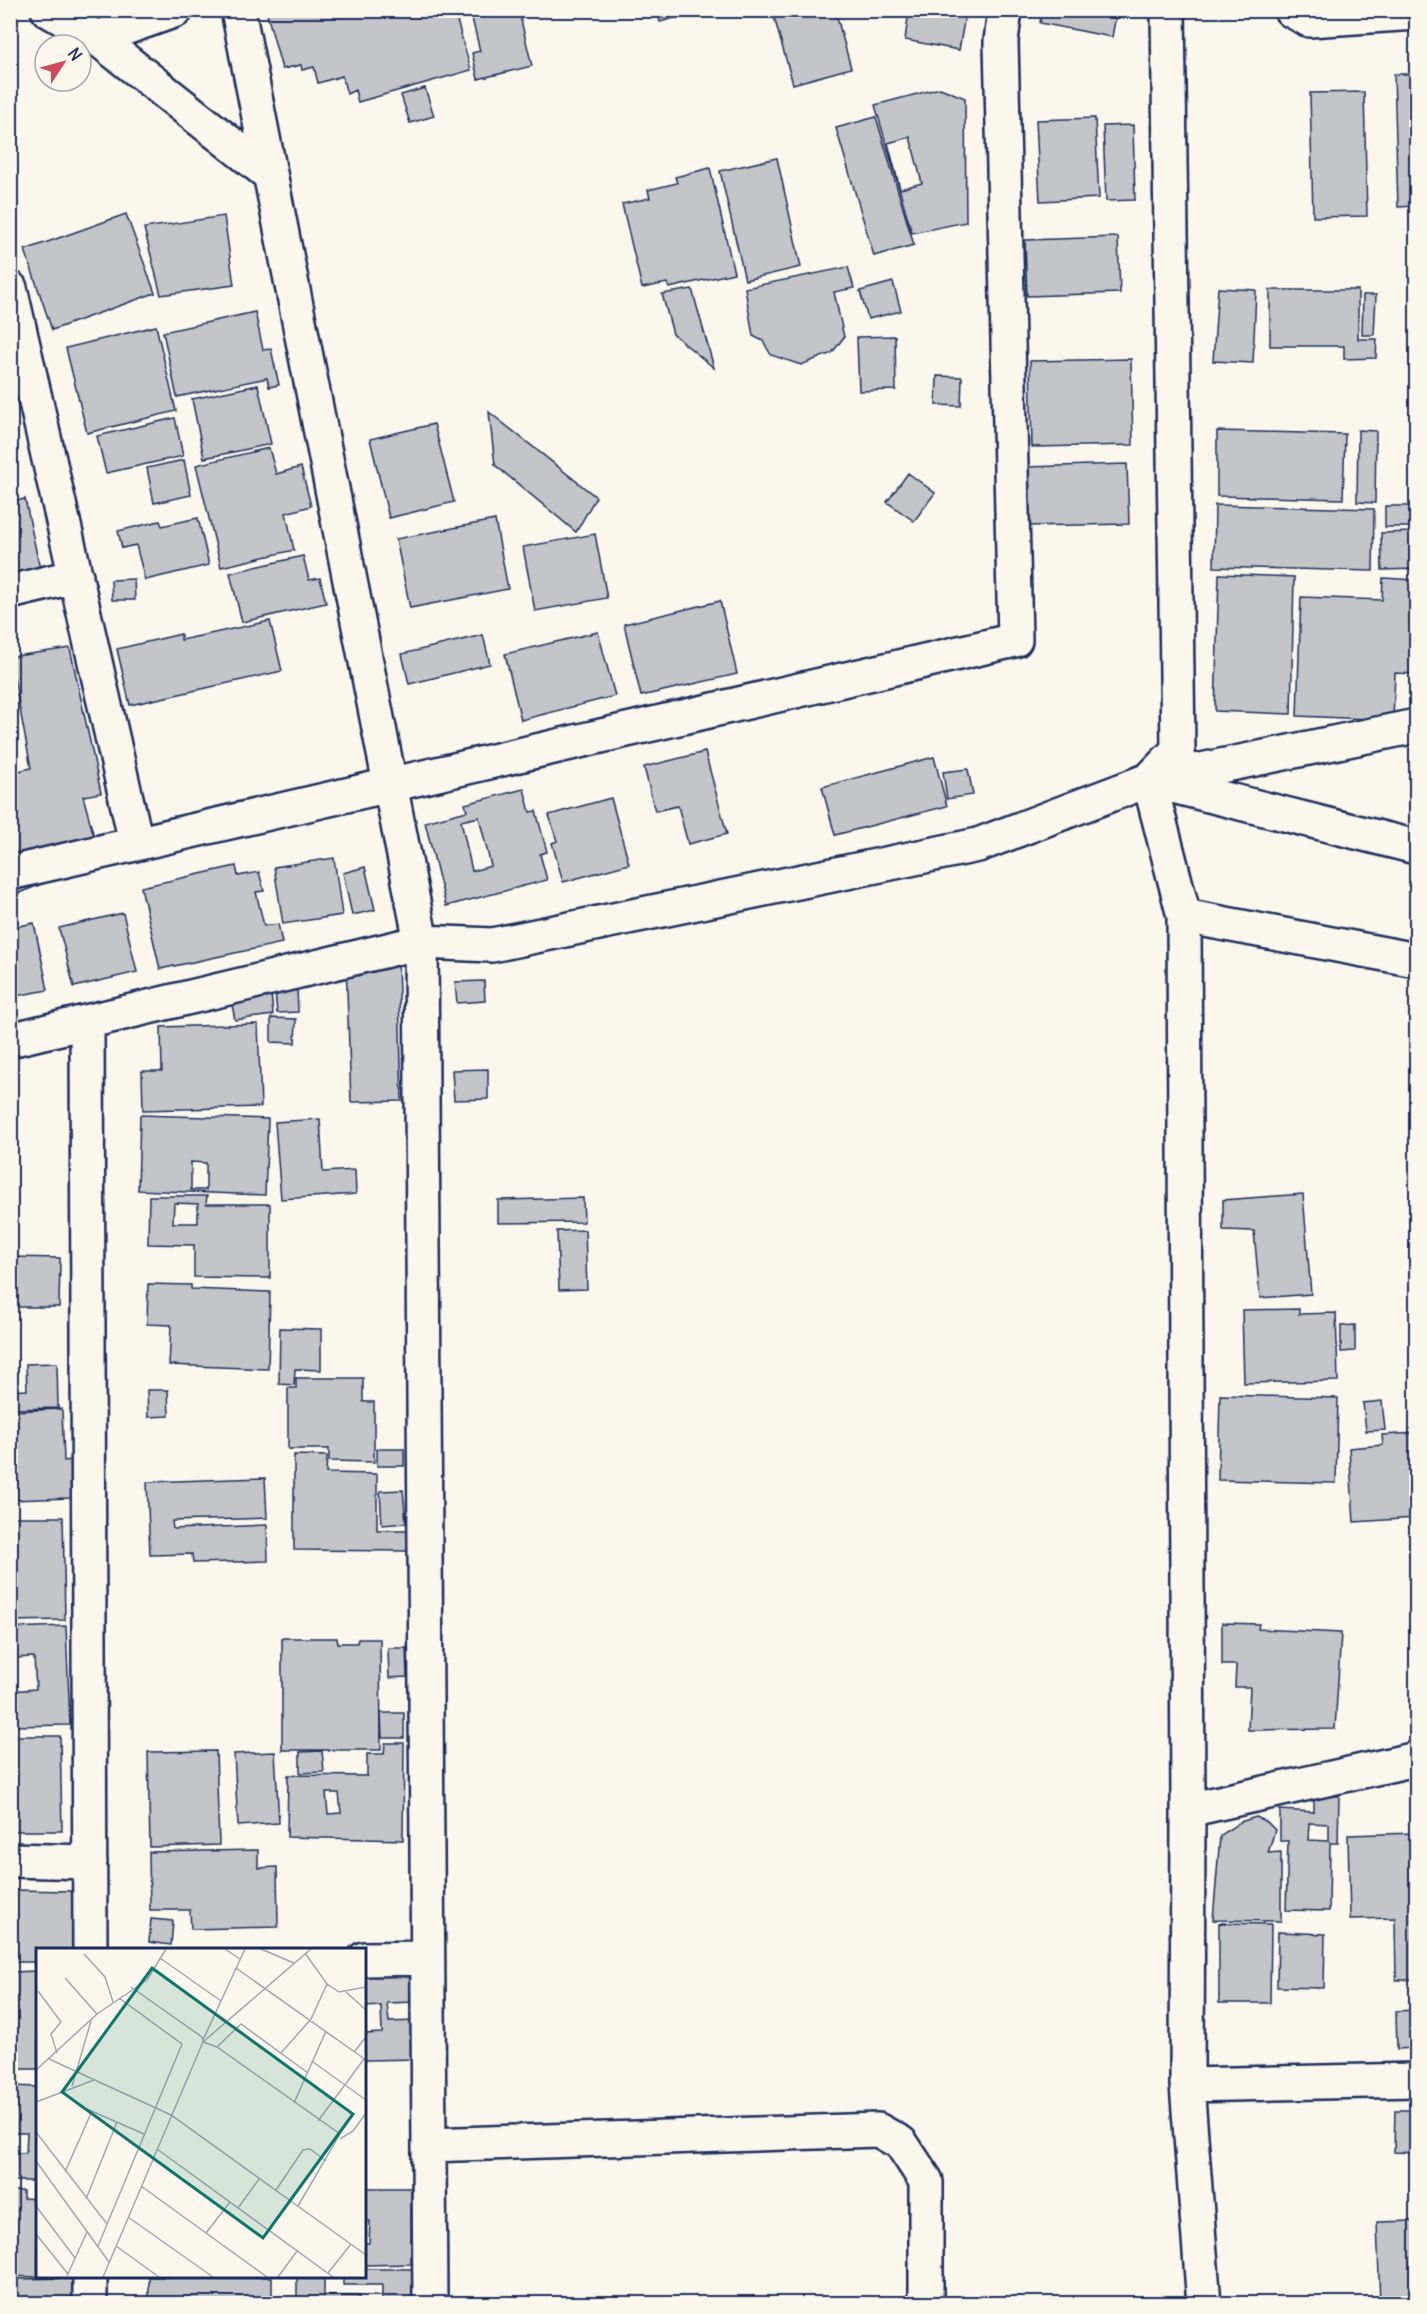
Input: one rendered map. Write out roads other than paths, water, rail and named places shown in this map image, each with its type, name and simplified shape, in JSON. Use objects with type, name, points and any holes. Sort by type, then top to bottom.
[{"type":"street","points":[[48,10],[98,38],[269,174]]},
{"type":"street","points":[[98,38],[176,10]]},
{"type":"street","points":[[238,10],[421,942],[430,2304]]},
{"type":"street","points":[[10,873],[1015,640],[1000,41],[1005,10]]},
{"type":"street","points":[[1149,780],[1178,750],[1168,10]]},
{"type":"street","points":[[1291,10],[1309,20],[1416,13]]},
{"type":"street","points":[[10,288],[15,330],[76,576],[136,842]]},
{"type":"street","points":[[10,592],[76,576]]},
{"type":"street","points":[[10,1040],[421,942],[492,945],[978,845],[1149,780],[1416,726]]},
{"type":"street","points":[[1149,780],[1416,847]]},
{"type":"street","points":[[1149,780],[1184,916],[1188,1810],[1186,2085],[1204,2304]]},
{"type":"street","points":[[1184,916],[1416,960]]},
{"type":"street","points":[[87,1022],[90,1948]]},
{"type":"street","points":[[1188,1810],[1416,1760]]},
{"type":"street","points":[[10,1860],[90,1862]]},
{"type":"street","points":[[366,1959],[428,1958]]},
{"type":"street","points":[[1186,2085],[1416,2080]]},
{"type":"street","points":[[429,2145],[878,2130],[901,2143],[926,2181],[926,2304]]},
{"type":"street","points":[[90,2278],[90,2304]]}]
